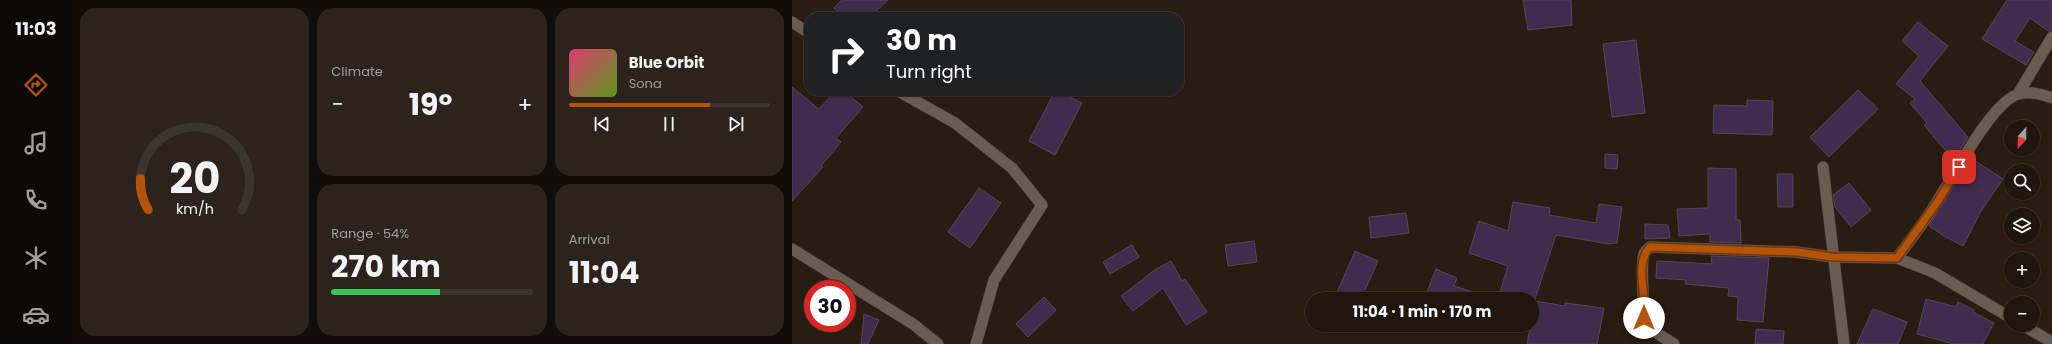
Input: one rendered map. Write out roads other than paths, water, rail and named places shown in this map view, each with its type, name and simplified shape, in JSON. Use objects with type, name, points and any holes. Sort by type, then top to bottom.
[{"type":"street","points":[[792,22],[804,30]]},
{"type":"street","points":[[1897,258],[1938,201],[1973,144],[2002,104],[2018,94],[2052,37]]},
{"type":"street","points":[[2018,94],[2036,93],[2052,98]]},
{"type":"street","points":[[907,96],[955,123],[1012,168],[1042,205],[994,280],[976,344]]},
{"type":"street","points":[[1824,167],[1832,257],[1844,344]]},
{"type":"street","points":[[1674,344],[1647,325],[1644,318],[1645,311],[1642,275],[1644,253],[1650,247],[1797,252],[1832,257],[1897,258],[1934,274],[2004,314]]},
{"type":"street","points":[[792,249],[913,324],[938,344]]},
{"type":"street","points":[[2034,332],[2052,342]]}]
